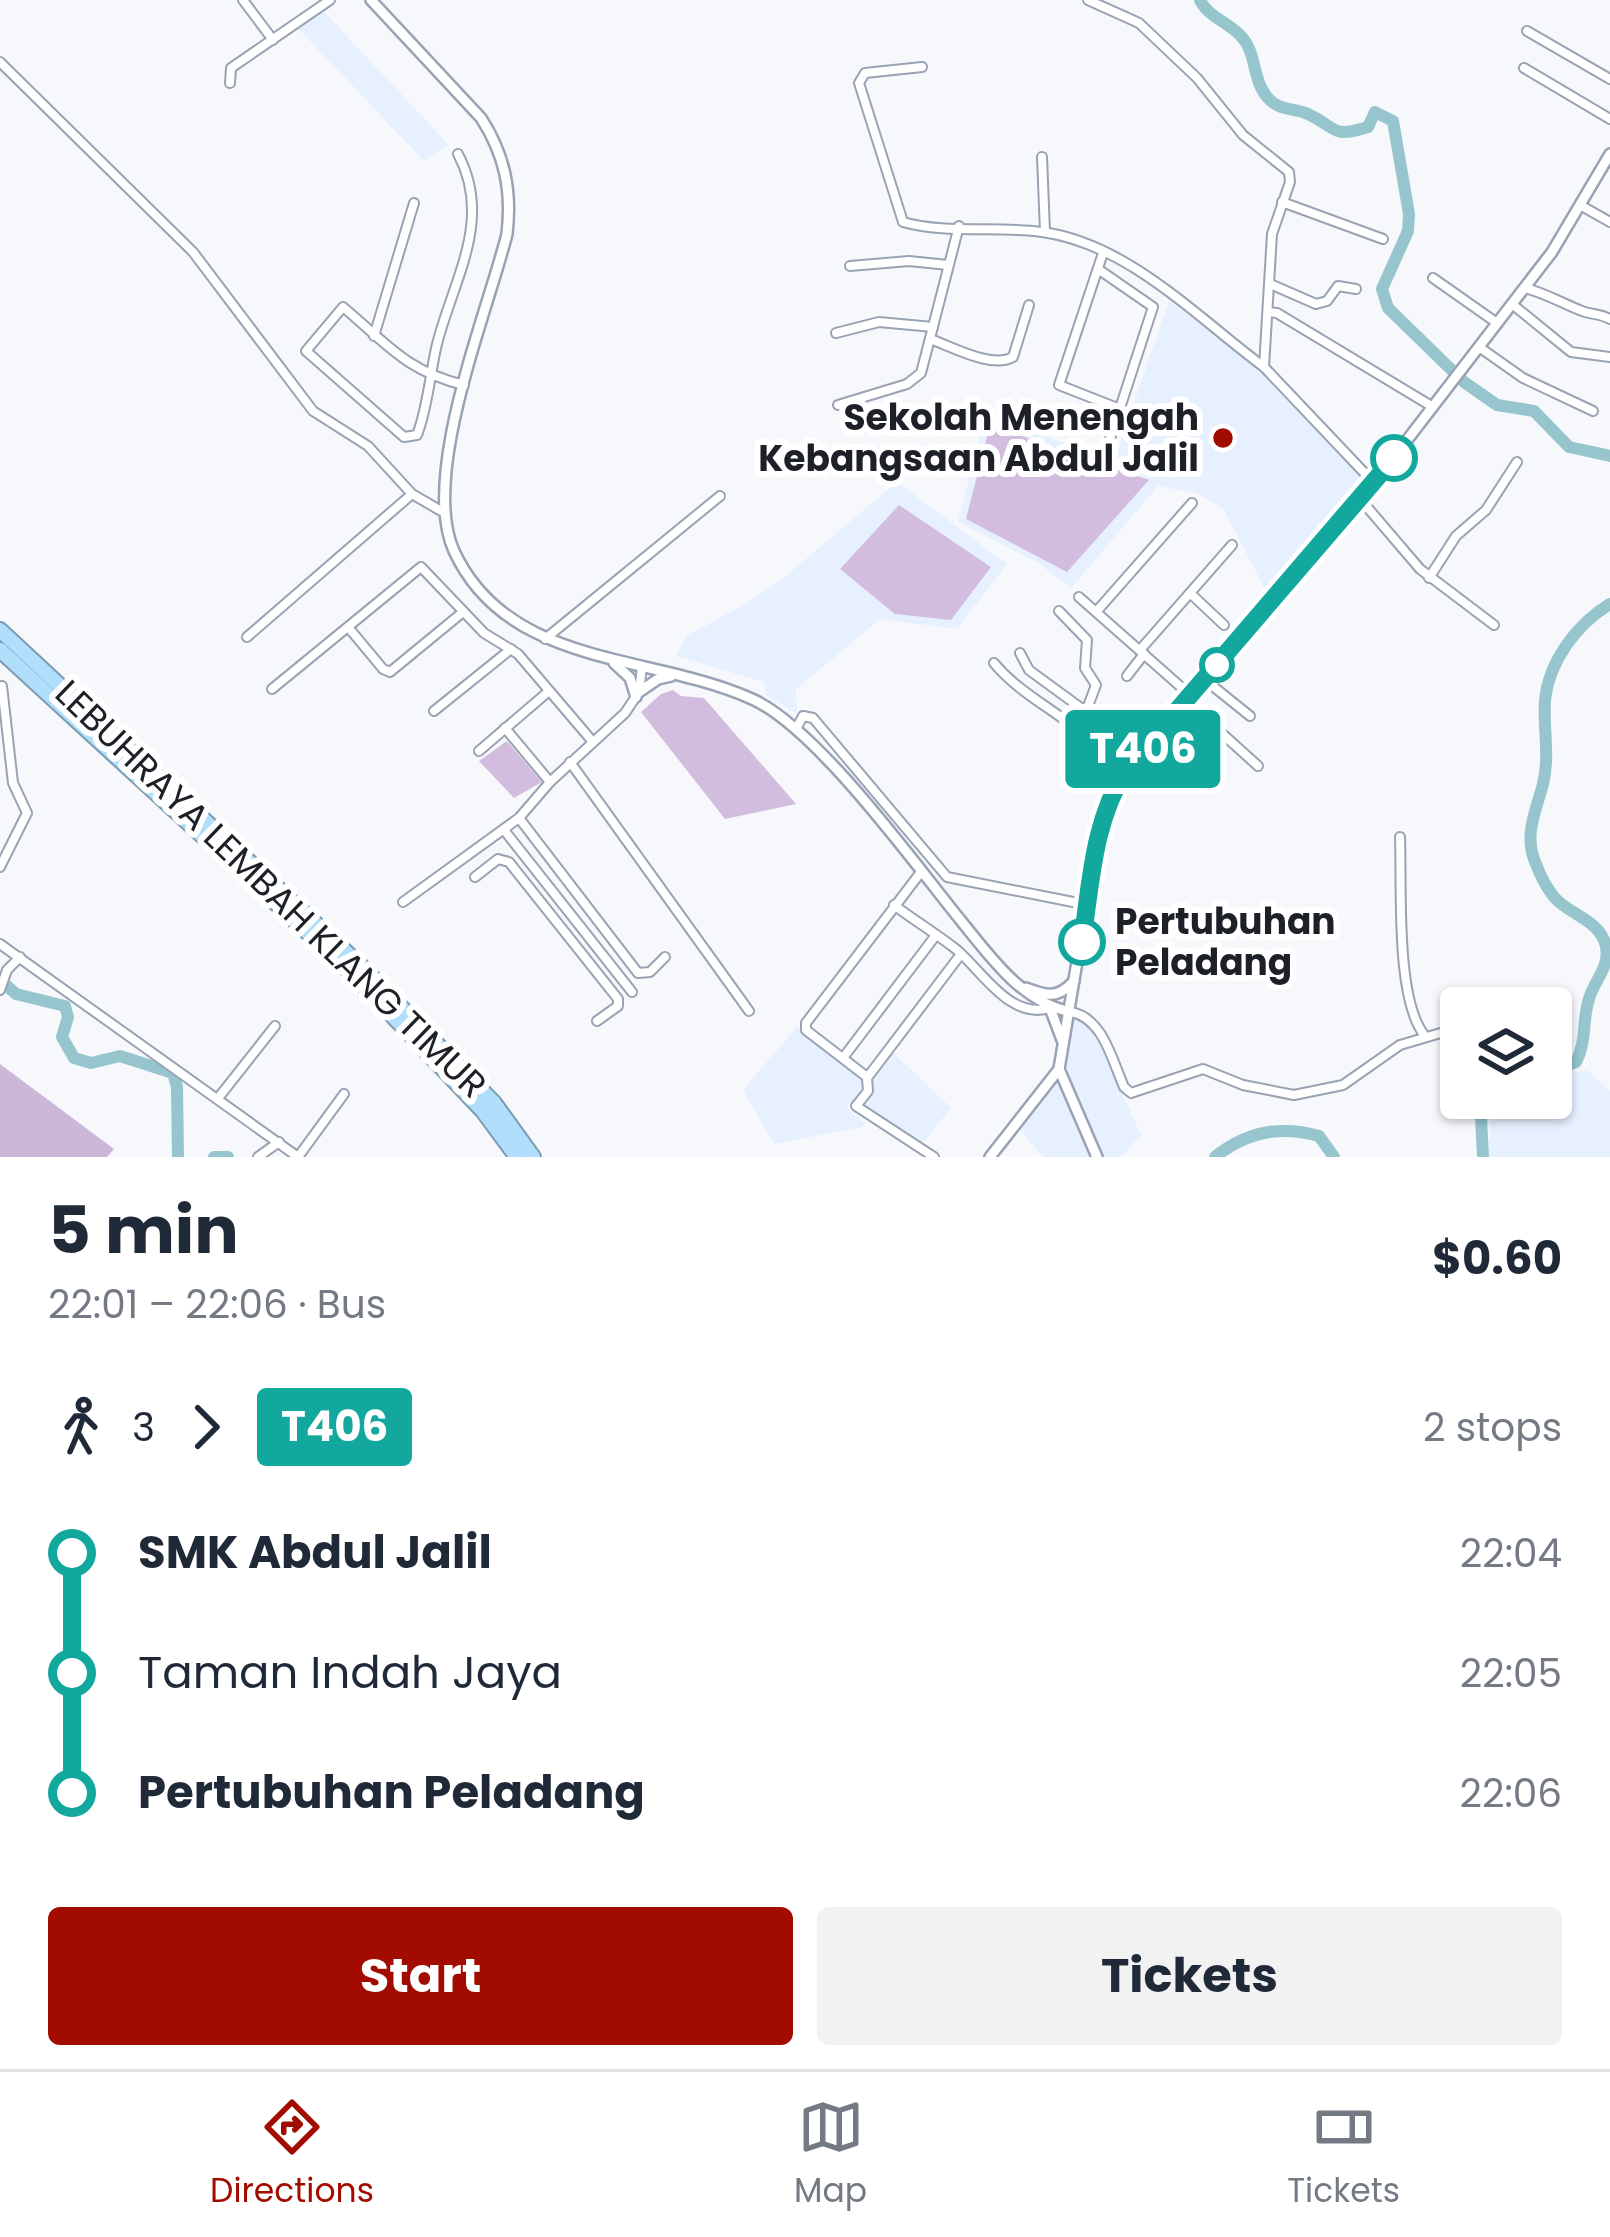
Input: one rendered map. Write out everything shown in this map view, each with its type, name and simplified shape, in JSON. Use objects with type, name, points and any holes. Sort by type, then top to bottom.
[{"type":"highway","name":"LEBUHRAYA LEMBAH KLANG TIMUR","points":[[0,630],[360,965],[494,1103],[533,1157]]},
{"type":"highway","name":"LEBUHRAYA LEMBAH KLANG TIMUR","points":[[0,650],[352,974],[483,1111],[517,1157]]},
{"type":"street","points":[[243,0],[273,40]]},
{"type":"street","points":[[230,82],[231,68],[330,0]]},
{"type":"street","points":[[371,0],[482,118],[506,173],[507,234],[445,470],[443,512],[453,549],[476,588],[500,612],[545,639],[753,699],[796,729],[1016,983],[1050,1008],[1062,1040],[1059,1069],[1097,1157]]},
{"type":"street","points":[[1088,0],[1138,23],[1197,78],[1243,135],[1286,168],[1290,182],[1272,234],[1264,367]]},
{"type":"street","points":[[1526,31],[1610,80]]},
{"type":"street","points":[[0,62],[193,252],[313,411],[368,446],[412,494],[443,512]]},
{"type":"street","points":[[922,67],[874,70],[865,73],[859,83],[899,218],[916,225],[1046,232],[1085,242],[1145,276],[1264,367],[1374,484]]},
{"type":"street","points":[[1524,68],[1610,119]]},
{"type":"street","points":[[458,154],[472,181],[473,216],[460,278],[429,376],[419,431],[404,437],[306,355],[343,308],[429,376],[465,385]]},
{"type":"street","points":[[990,1157],[1059,1069],[1100,825],[1116,786],[1187,697],[1374,484],[1552,252],[1610,154]]},
{"type":"street","points":[[1042,157],[1046,232]]},
{"type":"street","points":[[1597,176],[1610,185]]},
{"type":"street","points":[[1282,202],[1383,239]]},
{"type":"street","points":[[374,336],[414,203]]},
{"type":"street","points":[[1580,205],[1610,222]]},
{"type":"street","points":[[838,405],[915,380],[921,373],[959,226]]},
{"type":"street","points":[[1103,253],[1059,386],[1120,409]]},
{"type":"street","points":[[850,266],[890,261],[948,265]]},
{"type":"street","points":[[1098,269],[1153,307],[1106,451]]},
{"type":"street","points":[[1433,278],[1497,323]]},
{"type":"street","points":[[1270,284],[1316,304],[1327,301],[1338,286],[1356,289]]},
{"type":"street","points":[[1525,287],[1610,319]]},
{"type":"street","points":[[930,339],[1008,362],[1029,304]]},
{"type":"street","points":[[1512,304],[1558,338],[1564,348],[1577,355],[1610,357]]},
{"type":"street","points":[[1268,312],[1356,358],[1433,407]]},
{"type":"street","points":[[836,333],[879,322],[933,327]]},
{"type":"street","points":[[1479,347],[1523,378],[1593,411]]},
{"type":"street","points":[[1430,578],[1456,536],[1486,509],[1517,462]]},
{"type":"street","points":[[248,637],[412,494]]},
{"type":"street","points":[[545,639],[720,496]]},
{"type":"street","points":[[1360,500],[1430,578],[1494,626]]},
{"type":"street","points":[[1096,611],[1192,503]]},
{"type":"street","points":[[1126,676],[1232,544]]},
{"type":"street","points":[[272,688],[421,567],[484,633],[511,649],[592,742]]},
{"type":"street","points":[[1190,593],[1224,625]]},
{"type":"street","points":[[1079,597],[1258,766]]},
{"type":"street","points":[[1059,611],[1089,643],[1085,668],[1096,685],[1079,730]]},
{"type":"street","points":[[349,627],[390,672],[463,612]]},
{"type":"street","points":[[567,621],[570,647]]},
{"type":"street","points":[[434,711],[511,649]]},
{"type":"street","points":[[1019,653],[1029,670],[1085,711]]},
{"type":"street","points":[[605,658],[627,674],[638,694]]},
{"type":"street","points":[[994,664],[1016,687],[1079,730],[1101,772],[1116,786]]},
{"type":"street","points":[[638,694],[642,667]]},
{"type":"street","points":[[403,902],[519,818],[638,694],[658,679],[676,675]]},
{"type":"street","points":[[1204,679],[1250,716]]},
{"type":"street","points":[[0,867],[28,813],[14,783],[2,686]]},
{"type":"street","points":[[479,751],[549,691]]},
{"type":"street","points":[[796,729],[803,716],[813,718],[946,878],[1088,905]]},
{"type":"street","points":[[506,728],[550,782]]},
{"type":"street","points":[[571,762],[749,1010]]},
{"type":"street","points":[[519,818],[638,973],[650,972],[665,957]]},
{"type":"street","points":[[504,830],[632,992]]},
{"type":"street","points":[[1400,837],[1403,949],[1411,1014],[1425,1036]]},
{"type":"street","points":[[475,877],[504,859],[618,999],[618,1006],[597,1021]]},
{"type":"street","points":[[867,1078],[806,1030],[806,1023],[921,872]]},
{"type":"street","points":[[894,905],[961,954],[1016,1003],[1032,1011],[1050,1008],[1090,1019],[1131,1093],[1203,1069],[1243,1085],[1294,1095],[1351,1082],[1385,1054],[1440,1032]]},
{"type":"street","points":[[564,931],[576,921]]},
{"type":"street","points":[[843,1058],[936,934]]},
{"type":"street","points":[[0,944],[298,1157],[344,1094]]},
{"type":"street","points":[[934,1157],[856,1106],[868,1091],[867,1078],[961,954]]},
{"type":"street","points":[[0,990],[7,970],[20,957]]},
{"type":"street","points":[[1016,983],[1051,996],[1076,979]]},
{"type":"street","points":[[219,1097],[275,1026]]},
{"type":"street","points":[[258,1157],[278,1142]]},
{"type":"shaded area","points":[[323,11],[449,145],[424,161],[298,28]]},
{"type":"shaded area","name":"Sekolah Menengah Kebangsaan Abdul Jalil","points":[[1169,301],[1261,370],[1365,481],[1269,597],[1223,508],[1196,493],[1158,486],[1071,588],[1038,563],[958,522],[985,415],[1114,461]]},
{"type":"shaded area","points":[[990,425],[1149,480],[1067,572],[966,519]]},
{"type":"shaded area","points":[[897,482],[1007,564],[957,629],[880,619],[796,689],[797,714],[766,695],[764,682],[676,656],[686,636],[787,575]]},
{"type":"shaded area","points":[[899,505],[991,567],[951,620],[895,614],[840,569]]},
{"type":"shaded area","points":[[673,690],[681,696],[704,698],[796,804],[725,819],[641,712]]},
{"type":"shaded area","points":[[507,741],[542,782],[514,798],[479,761]]},
{"type":"shaded area","points":[[1074,1017],[1086,1019],[1092,1027],[1141,1135],[1121,1157],[1043,1157],[1019,1128],[1058,1080]]},
{"type":"shaded area","points":[[797,1027],[863,1080],[864,1086],[846,1107],[865,1123],[862,1127],[774,1144],[743,1090]]},
{"type":"shaded area","points":[[891,1051],[951,1108],[922,1144],[860,1105],[874,1090],[869,1079]]},
{"type":"shaded area","points":[[0,1064],[114,1149],[107,1157],[0,1157]]},
{"type":"shaded area","points":[[1587,1070],[1610,1091],[1610,1157],[1489,1157],[1493,1119],[1572,1119],[1572,1073]]},
{"type":"waterway","points":[[1200,0],[1246,43],[1262,90],[1277,105],[1308,114],[1341,132],[1368,127],[1375,112],[1393,121],[1409,214],[1408,231],[1382,289],[1388,308],[1464,382],[1497,405],[1534,411],[1569,447],[1610,456]]},
{"type":"waterway","points":[[1572,1064],[1582,1046],[1589,999],[1604,968],[1606,947],[1598,930],[1551,893],[1532,854],[1532,824],[1546,763],[1545,700],[1552,671],[1586,622],[1610,604]]},
{"type":"waterway","points":[[7,986],[16,994],[65,1006],[68,1017],[62,1037],[74,1058],[91,1063],[120,1056],[173,1073],[178,1157]]},
{"type":"waterway","points":[[1481,1119],[1483,1157]]},
{"type":"waterway","points":[[1215,1157],[1252,1136],[1291,1131],[1319,1136],[1334,1157]]},
{"type":"waterway","points":[[214,1157],[228,1157]]},
{"type":"bus line","name":"T406","points":[[1082,942],[1100,825],[1108,798],[1125,771],[1394,458]]},
{"type":"place","name":"Sekolah Menengah Kebangsaan Abdul Jalil","points":[[1223,438]]},
{"type":"place","name":"Pertubuhan Peladang","points":[[1082,942]]}]
